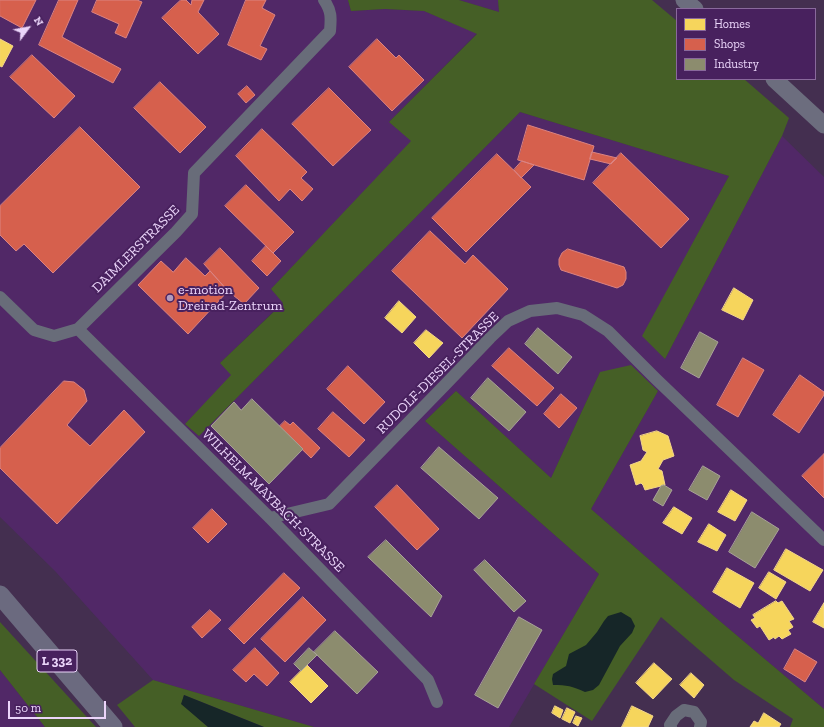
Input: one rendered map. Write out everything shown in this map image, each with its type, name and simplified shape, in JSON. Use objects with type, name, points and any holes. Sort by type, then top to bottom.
[{"type":"main road","points":[[684,0],[694,8]]},
{"type":"main road","points":[[775,80],[824,125]]},
{"type":"main road","name":"L 332","points":[[0,595],[113,727]]},
{"type":"street","name":"DAIMLERSTRASSE","points":[[0,297],[34,330],[54,336],[78,329],[176,232],[192,214],[194,173],[330,32],[331,16],[329,7],[324,0]]},
{"type":"street","name":"RUDOLF-DIESEL-STRASSE","points":[[270,518],[329,504],[508,321],[530,311],[557,308],[583,315],[608,331],[824,540]]},
{"type":"street","name":"WILHELM-MAYBACH-STRASSE","points":[[78,329],[270,518],[428,680],[437,702]]},
{"type":"street","points":[[671,727],[670,725],[676,716],[684,710],[694,712],[701,722],[700,727]]},
{"type":"shaded area","points":[[0,0],[348,0],[351,11],[385,9],[424,11],[477,33],[389,122],[412,141],[271,289],[283,302],[220,363],[232,375],[185,424],[199,436],[520,112],[729,176],[643,336],[665,359],[782,136],[824,177],[824,709],[591,509],[658,391],[600,372],[551,478],[456,391],[425,421],[599,574],[509,727],[314,727],[153,680],[55,571],[0,517]]},
{"type":"shaded area","points":[[459,0],[498,0],[499,12]]},
{"type":"shaded area","points":[[621,612],[631,618],[635,626],[632,633],[620,646],[599,685],[593,690],[585,692],[569,686],[553,685],[553,674],[566,666],[569,654],[586,645],[608,616]]},
{"type":"shaded area","points":[[0,670],[45,727],[0,727]]},
{"type":"shaded area","points":[[184,695],[264,727],[208,727],[181,704]]},
{"type":"green space","points":[[348,0],[459,0],[499,12],[498,0],[652,0],[676,20],[676,80],[745,80],[789,118],[782,136],[665,359],[642,336],[729,176],[520,112],[199,436],[185,424],[231,375],[220,363],[283,303],[271,289],[411,141],[389,122],[477,34],[424,11],[385,9],[351,11]]},
{"type":"green space","points":[[631,365],[658,391],[591,509],[824,709],[824,727],[790,727],[793,719],[734,680],[661,617],[592,721],[534,684],[599,574],[425,421],[456,391],[551,478],[600,372]]},
{"type":"green space","points":[[0,622],[96,727],[45,727],[0,670]]},
{"type":"green space","points":[[153,680],[314,727],[264,727],[184,695],[182,704],[208,727],[135,727],[117,705]]},
{"type":"building: Homes","points":[[0,39],[13,46],[2,67],[0,66]]},
{"type":"building: Homes","points":[[734,288],[753,300],[743,320],[722,310]]},
{"type":"building: Homes","points":[[399,301],[416,317],[402,333],[385,318]]},
{"type":"building: Homes","points":[[426,330],[443,343],[429,358],[414,343]]},
{"type":"building: Homes","points":[[657,431],[668,436],[674,456],[663,460],[658,469],[662,471],[665,485],[645,490],[641,483],[636,485],[630,465],[641,461],[647,452],[643,450],[640,436]]},
{"type":"building: Homes","points":[[731,490],[747,500],[735,521],[718,512]]},
{"type":"building: Homes","points":[[674,507],[692,518],[682,534],[663,523]]},
{"type":"building: Homes","points":[[709,524],[726,535],[717,551],[698,542]]},
{"type":"building: Homes","points":[[786,549],[823,570],[810,591],[774,570]]},
{"type":"building: Homes","points":[[727,568],[754,583],[740,608],[713,592]]},
{"type":"building: Homes","points":[[769,572],[786,582],[776,599],[759,588]]},
{"type":"building: Homes","points":[[776,601],[778,603],[782,601],[794,619],[789,621],[793,627],[788,630],[791,634],[782,639],[779,636],[775,639],[774,637],[769,640],[760,626],[757,628],[751,620],[755,618],[753,615]]},
{"type":"building: Homes","points":[[824,603],[824,628],[813,622]]},
{"type":"building: Homes","points":[[654,663],[672,679],[653,699],[636,683]]},
{"type":"building: Homes","points":[[307,665],[328,686],[311,703],[290,682]]},
{"type":"building: Homes","points":[[691,673],[704,685],[694,698],[680,685]]},
{"type":"building: Homes","points":[[555,706],[563,710],[560,718],[552,713]]},
{"type":"building: Homes","points":[[632,706],[653,716],[648,727],[622,727]]},
{"type":"building: Homes","points":[[567,708],[575,712],[570,723],[562,719]]},
{"type":"building: Homes","points":[[764,713],[781,724],[779,727],[750,727],[754,721],[758,723]]},
{"type":"building: Homes","points":[[576,716],[582,718],[578,726],[573,723]]},
{"type":"building: Shops","points":[[0,0],[36,0],[22,28],[0,16]]},
{"type":"building: Shops","points":[[59,0],[78,0],[62,37],[121,69],[113,83],[39,45]]},
{"type":"building: Shops","points":[[97,0],[137,0],[142,2],[126,38],[115,33],[119,24],[92,12]]},
{"type":"building: Shops","points":[[181,0],[186,0],[191,5],[192,0],[204,0],[198,12],[219,34],[198,54],[162,18]]},
{"type":"building: Shops","points":[[246,0],[266,0],[262,8],[275,15],[260,46],[267,49],[261,60],[228,45]]},
{"type":"building: Shops","points":[[377,39],[396,58],[399,55],[424,80],[392,111],[349,67]]},
{"type":"building: Shops","points":[[32,55],[75,96],[54,118],[10,77]]},
{"type":"building: Shops","points":[[160,82],[206,127],[180,153],[134,108]]},
{"type":"building: Shops","points":[[247,86],[255,95],[246,103],[238,94]]},
{"type":"building: Shops","points":[[329,88],[371,130],[333,166],[292,124]]},
{"type":"building: Shops","points":[[528,125],[594,146],[584,180],[518,160]]},
{"type":"building: Shops","points":[[80,127],[140,187],[53,273],[24,244],[16,251],[0,235],[0,206]]},
{"type":"building: Shops","points":[[262,129],[307,172],[301,178],[313,189],[302,201],[290,189],[279,201],[236,156]]},
{"type":"building: Shops","points":[[592,152],[617,158],[611,164],[590,159]]},
{"type":"building: Shops","points":[[621,153],[689,219],[661,248],[593,183]]},
{"type":"building: Shops","points":[[497,154],[531,187],[466,252],[432,218]]},
{"type":"building: Shops","points":[[522,161],[534,165],[521,178],[514,170]]},
{"type":"building: Shops","points":[[246,185],[294,232],[273,253],[225,206]]},
{"type":"building: Shops","points":[[430,231],[465,264],[473,255],[508,289],[462,338],[392,271]]},
{"type":"building: Shops","points":[[266,246],[281,261],[267,276],[252,261]]},
{"type":"building: Shops","points":[[220,248],[259,288],[244,304],[228,291],[204,264]]},
{"type":"building: Shops","points":[[568,249],[624,267],[626,279],[623,285],[617,288],[561,270],[559,259],[562,253]]},
{"type":"building: Shops","points":[[186,258],[205,276],[210,271],[228,291],[188,334],[138,285],[161,261],[173,272]]},
{"type":"building: Shops","points":[[509,348],[554,388],[537,406],[492,366]]},
{"type":"building: Shops","points":[[743,358],[764,370],[738,417],[717,405]]},
{"type":"building: Shops","points":[[348,366],[385,402],[364,424],[327,389]]},
{"type":"building: Shops","points":[[800,375],[824,392],[824,395],[799,433],[773,415]]},
{"type":"building: Shops","points":[[64,381],[74,382],[84,390],[87,401],[67,425],[90,446],[124,410],[145,432],[57,524],[0,468],[0,448]]},
{"type":"building: Shops","points":[[561,394],[577,408],[559,428],[544,414]]},
{"type":"building: Shops","points":[[333,412],[365,440],[349,457],[318,429]]},
{"type":"building: Shops","points":[[285,421],[290,425],[293,422],[320,448],[311,458],[279,427]]},
{"type":"building: Shops","points":[[824,454],[824,498],[802,476]]},
{"type":"building: Shops","points":[[397,485],[439,529],[417,550],[375,507]]},
{"type":"building: Shops","points":[[212,509],[227,524],[208,543],[193,528]]},
{"type":"building: Shops","points":[[284,573],[300,588],[244,644],[229,629]]},
{"type":"building: Shops","points":[[303,597],[326,620],[285,662],[261,639]]},
{"type":"building: Shops","points":[[210,610],[221,620],[202,638],[192,627]]},
{"type":"building: Shops","points":[[255,648],[279,673],[267,686],[254,674],[246,682],[233,670]]},
{"type":"building: Shops","points":[[795,649],[817,662],[805,682],[784,669]]},
{"type":"building: Industry","points":[[538,328],[572,357],[558,374],[525,344]]},
{"type":"building: Industry","points":[[700,332],[718,342],[699,378],[681,368]]},
{"type":"building: Industry","points":[[488,378],[526,412],[509,431],[471,398]]},
{"type":"building: Industry","points":[[252,399],[303,449],[269,484],[211,426],[234,402],[241,410]]},
{"type":"building: Industry","points":[[439,447],[498,498],[479,519],[421,468]]},
{"type":"building: Industry","points":[[703,466],[720,476],[707,500],[689,490]]},
{"type":"building: Industry","points":[[664,485],[672,490],[663,506],[653,500],[661,486]]},
{"type":"building: Industry","points":[[752,512],[779,529],[755,568],[729,552]]},
{"type":"building: Industry","points":[[386,540],[442,596],[431,617],[368,557]]},
{"type":"building: Industry","points":[[485,560],[526,601],[514,612],[474,570]]},
{"type":"building: Industry","points":[[519,617],[542,630],[498,708],[475,695]]},
{"type":"building: Industry","points":[[335,631],[378,672],[357,694],[314,652]]},
{"type":"building: Industry","points":[[309,648],[317,655],[301,671],[294,664]]},
{"type":"place","name":"e-motion Dreirad-Zentrum","points":[[170,298]]}]
